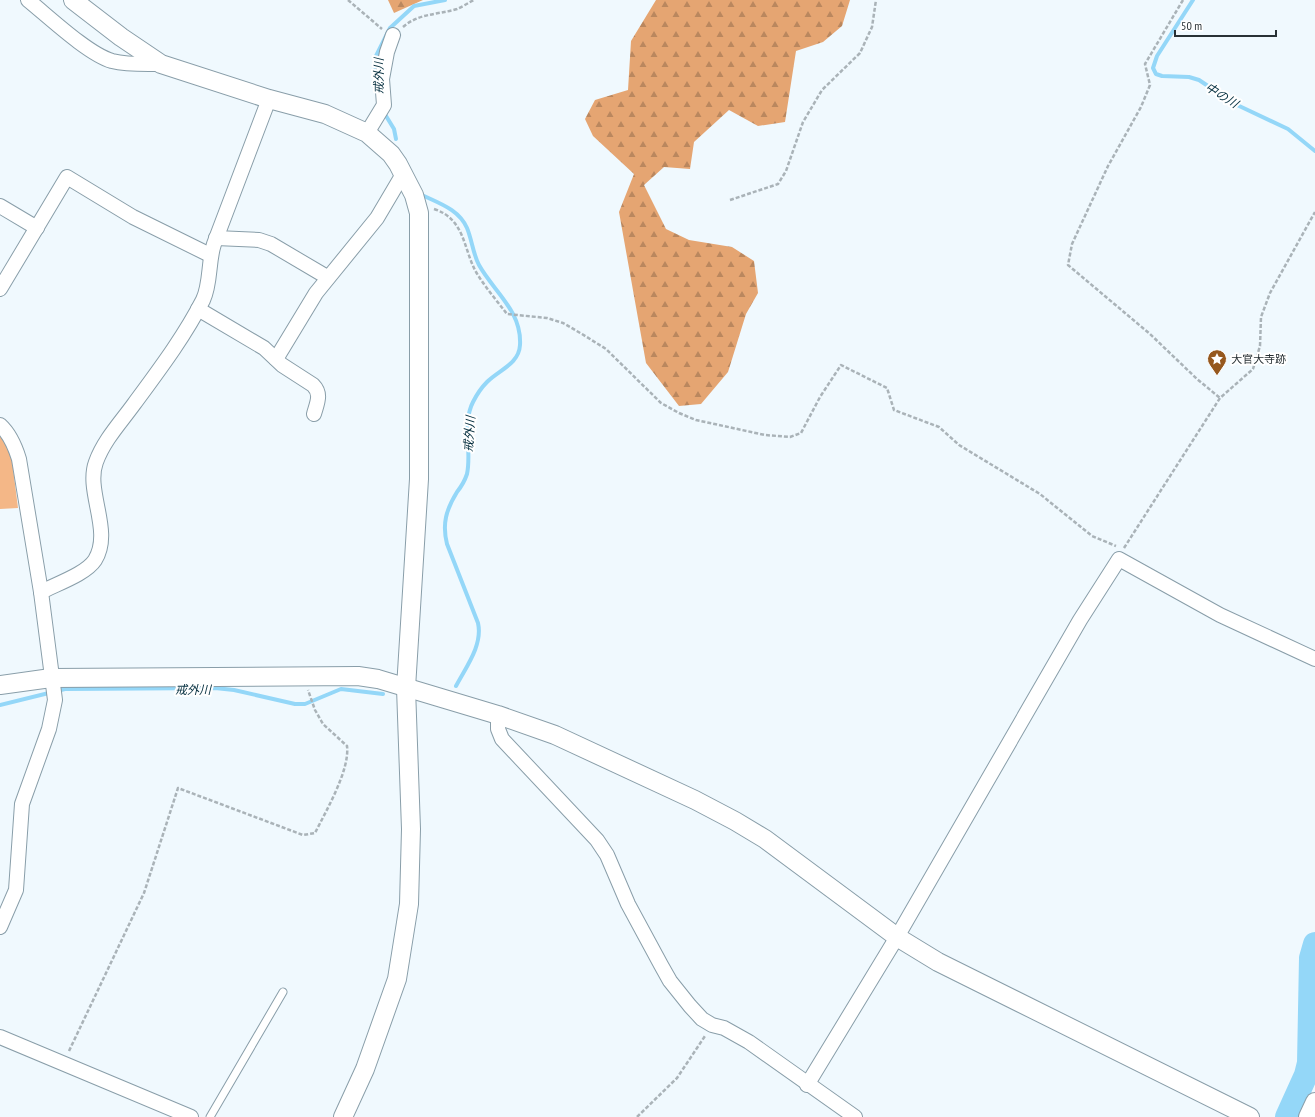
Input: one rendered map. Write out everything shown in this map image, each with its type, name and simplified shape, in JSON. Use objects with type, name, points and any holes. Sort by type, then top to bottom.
[{"type":"street","points":[[28,0],[93,52],[112,61],[161,64],[269,99],[325,114],[367,133],[391,154],[418,204],[419,479],[406,688],[411,828],[409,904],[397,979],[365,1069],[343,1117]]},
{"type":"street","points":[[73,0],[121,37],[161,64]]},
{"type":"street","points":[[367,133],[381,110],[382,78],[387,52],[393,35]]},
{"type":"street","points":[[41,592],[86,569],[94,561],[100,550],[101,538],[94,476],[95,464],[99,454],[176,347],[198,309],[207,288],[210,255],[269,99]]},
{"type":"street","points":[[276,359],[306,307],[327,277],[377,218],[403,174]]},
{"type":"street","points":[[0,289],[67,177],[132,217],[210,255]]},
{"type":"street","points":[[0,206],[36,228]]},
{"type":"street","points":[[216,238],[259,240],[271,244],[327,277]]},
{"type":"street","points":[[198,309],[264,348],[317,390],[319,396],[314,414]]},
{"type":"street","points":[[0,425],[16,447],[19,459],[41,592],[55,700],[50,729],[22,804],[16,890],[0,927]]},
{"type":"street","points":[[807,1085],[897,937],[1076,626],[1121,554],[1220,615],[1315,659]]},
{"type":"street","points":[[0,685],[51,678],[358,676],[378,679],[498,715],[554,736],[695,800],[735,821],[765,840],[897,937],[967,978],[1250,1117]]},
{"type":"street","points":[[498,715],[498,729],[502,739],[597,840],[607,855],[628,904],[670,980],[690,1006],[702,1019],[712,1025],[724,1028],[748,1042],[807,1085],[855,1117]]},
{"type":"street","points":[[0,1037],[192,1117]]},
{"type":"street","points":[[1308,1117],[1315,1102]]},
{"type":"lane","points":[[210,1117],[283,992]]},
{"type":"path","points":[[348,0],[380,28]]},
{"type":"path","points":[[393,35],[408,22],[426,14],[457,9],[474,0]]},
{"type":"path","points":[[730,200],[778,184],[786,171],[803,122],[822,90],[860,54],[872,27],[876,0]]},
{"type":"path","points":[[1183,0],[1146,64],[1150,85],[1141,107],[1108,166],[1072,244],[1068,265],[1150,334],[1197,379],[1220,398]]},
{"type":"path","points":[[418,204],[437,210],[452,220],[460,229],[471,262],[477,274],[507,314],[521,317],[547,318],[562,323],[582,334],[606,349],[661,403],[679,413],[696,420],[765,435],[790,437],[801,433],[820,397],[841,365],[887,388],[894,410],[939,426],[959,445],[1040,494],[1092,536],[1121,554],[1220,398],[1253,369],[1260,346],[1262,317],[1270,293],[1315,212]]},
{"type":"path","points":[[64,1063],[144,893],[178,788],[303,835],[315,832],[328,807],[349,757],[347,746],[323,724],[309,696]]},
{"type":"path","points":[[637,1117],[677,1078],[712,1025]]},
{"type":"green space","points":[[388,0],[423,0],[394,13]]},
{"type":"green space","points":[[656,0],[850,0],[842,26],[823,42],[796,51],[785,122],[758,126],[729,110],[694,142],[690,169],[664,167],[644,185],[666,229],[689,240],[732,247],[754,261],[758,293],[746,314],[728,372],[701,404],[679,406],[646,363],[619,212],[634,174],[593,136],[585,119],[595,100],[628,90],[631,41]]},
{"type":"shaded area","points":[[0,430],[11,452],[18,508],[0,509]]},
{"type":"waterway","name":"戒外川","points":[[376,81],[375,58],[390,28],[414,6],[445,0]]},
{"type":"waterway","name":"中の川","points":[[1193,0],[1157,56],[1153,68],[1156,74],[1162,76],[1189,77],[1199,80],[1235,104],[1288,129],[1315,151]]},
{"type":"waterway","name":"戒外川","points":[[383,111],[394,129],[396,139]]},
{"type":"waterway","name":"戒外川","points":[[424,196],[449,208],[464,222],[479,265],[506,302],[517,322],[520,345],[519,352],[512,362],[487,382],[479,391],[473,402],[468,419],[467,474],[450,505],[446,517],[445,530],[447,544],[478,623],[479,631],[473,656],[456,686]]},
{"type":"waterway","name":"戒外川","points":[[0,705],[65,689],[215,688],[234,690],[295,704],[305,704],[341,689],[383,694]]},
{"type":"waterway","name":"中の川","points":[[1287,1117],[1306,1075],[1309,1063],[1311,958],[1315,944]]},
{"type":"place","name":"大官大寺跡","points":[[1217,376]]}]
